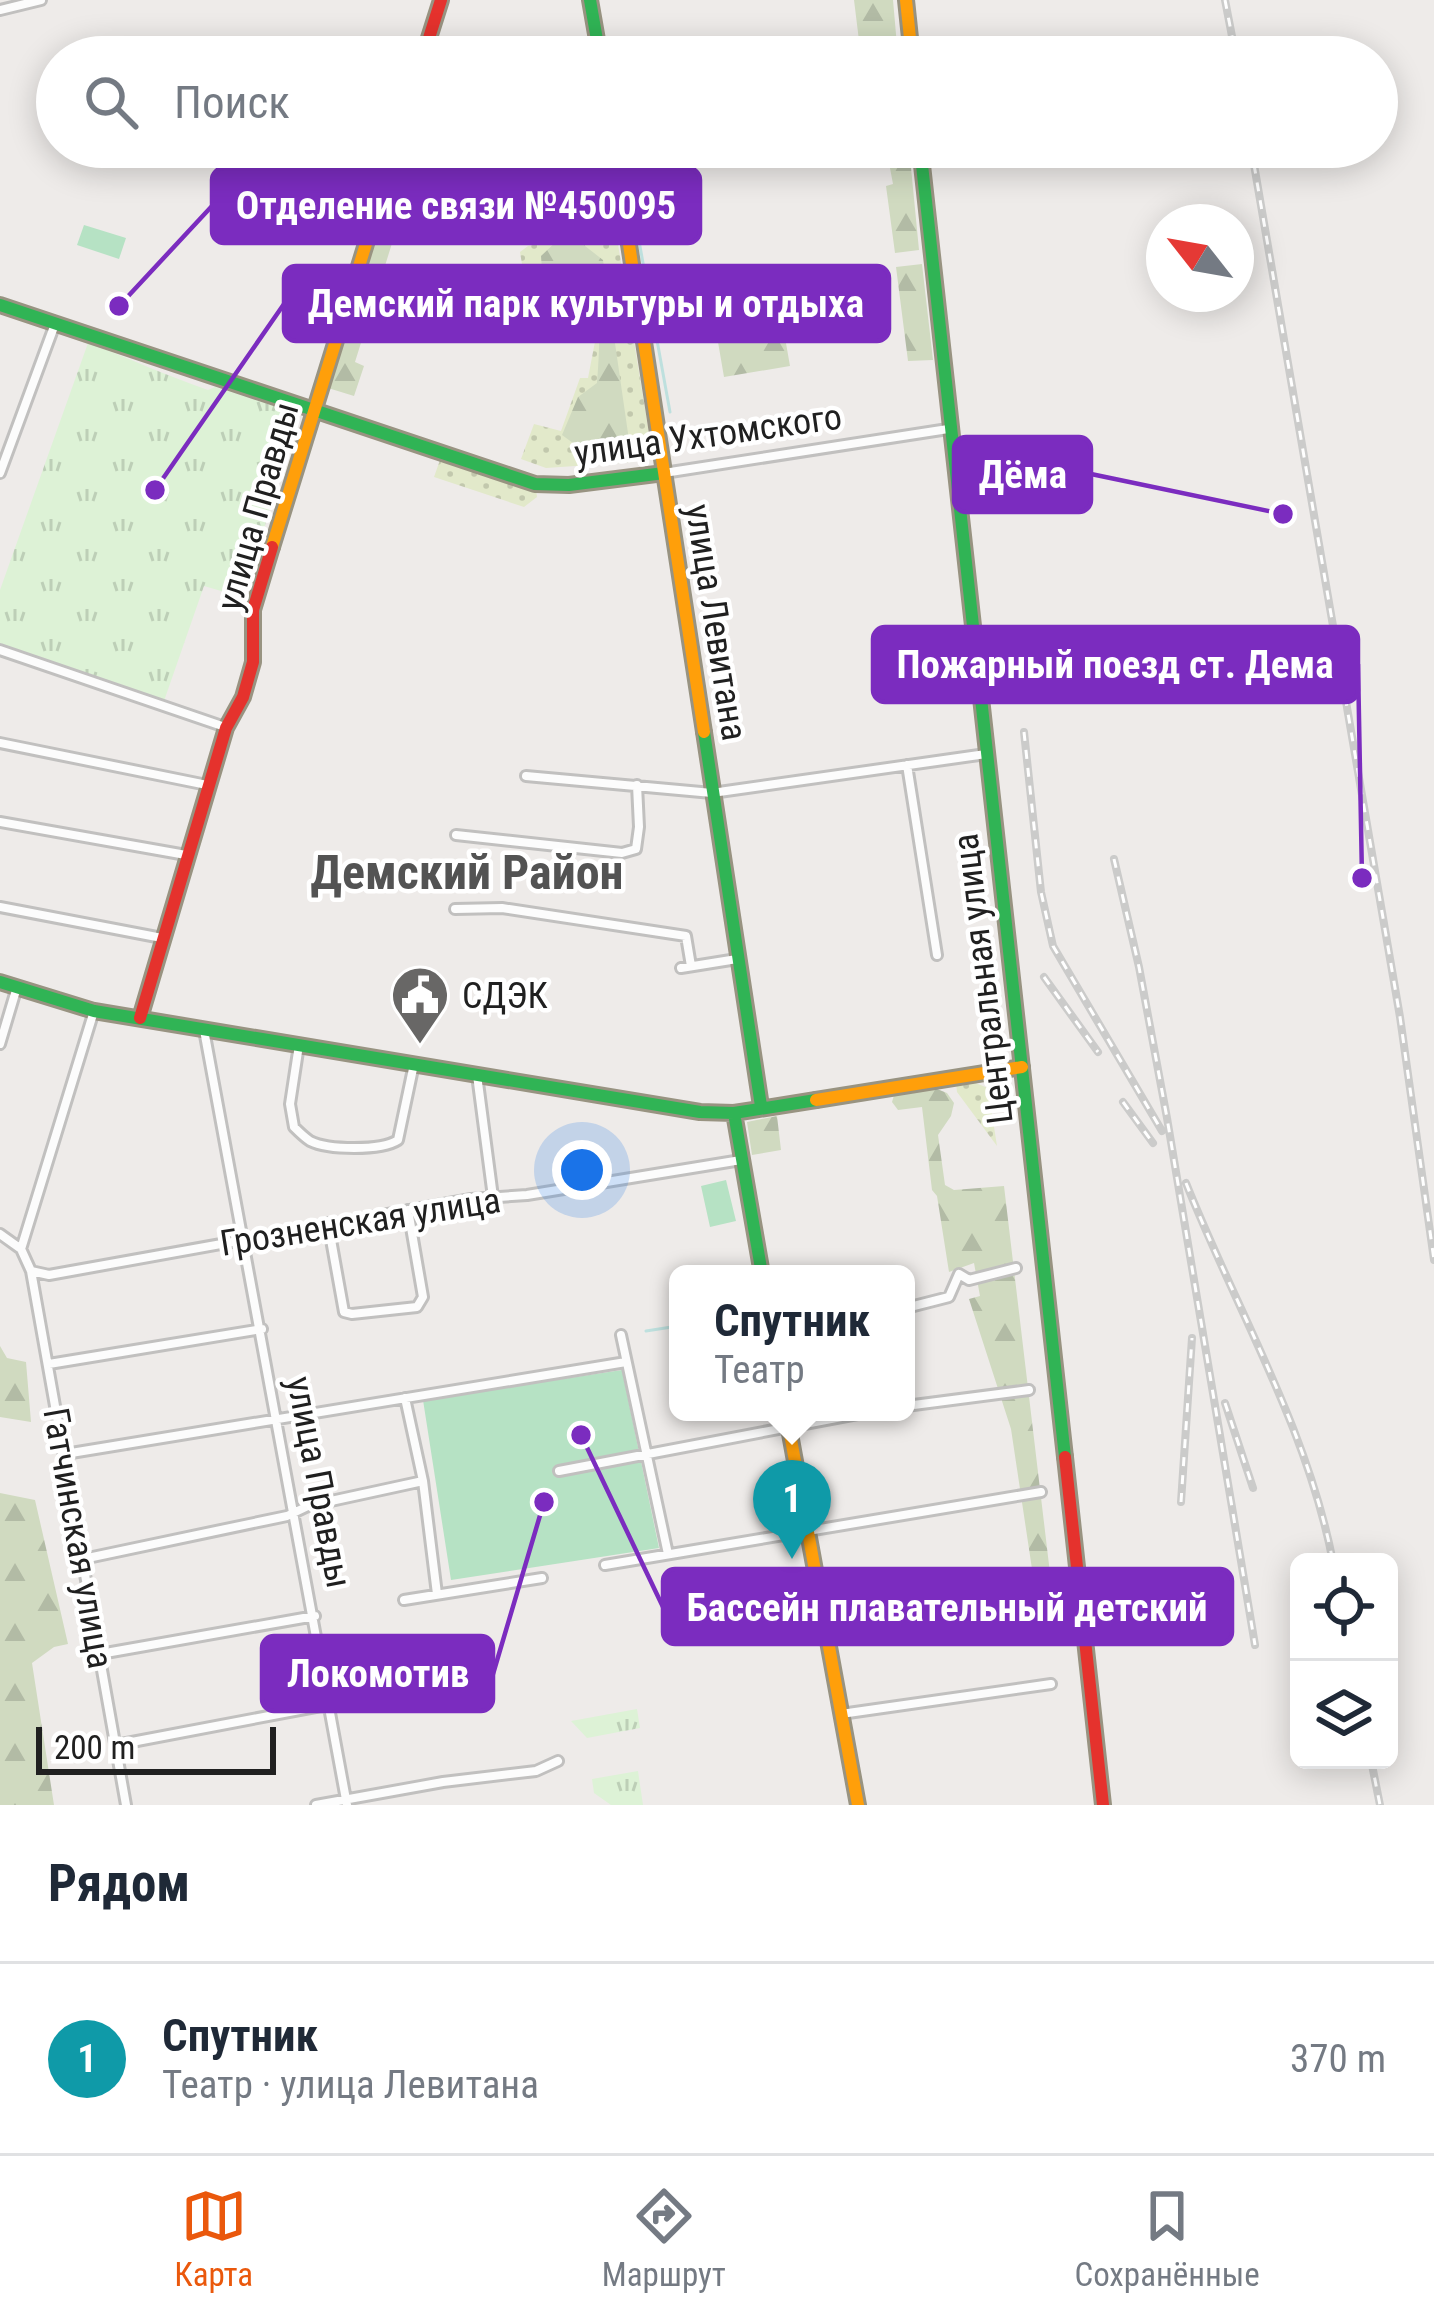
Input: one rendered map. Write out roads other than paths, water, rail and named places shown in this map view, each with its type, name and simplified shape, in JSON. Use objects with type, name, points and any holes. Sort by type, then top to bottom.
[{"type":"main road","points":[[430,36],[441,0]]},
{"type":"main road","points":[[590,0],[596,36]]},
{"type":"main road","points":[[906,0],[909,36]]},
{"type":"main road","name":"улица Правды","points":[[140,1018],[207,785],[248,681],[254,654],[250,629],[254,610],[390,168]]},
{"type":"main road","name":"улица Левитана","points":[[617,168],[761,1106]]},
{"type":"main road","name":"Центральная улица","points":[[922,168],[1103,1805]]},
{"type":"main road","name":"улица Ухтомского","points":[[0,305],[535,484],[569,485],[664,473]]},
{"type":"main road","points":[[0,982],[94,1011],[634,1103],[734,1113],[1022,1067]]},
{"type":"main road","points":[[734,1113],[760,1265]]},
{"type":"main road","points":[[788,1421],[858,1805]]},
{"type":"street","points":[[0,10],[41,0]]},
{"type":"street","points":[[0,473],[55,324]]},
{"type":"street","name":"улица Ухтомского","points":[[664,473],[948,429]]},
{"type":"street","points":[[0,650],[226,728]]},
{"type":"street","points":[[0,743],[207,785]]},
{"type":"street","points":[[526,776],[712,793],[986,754]]},
{"type":"street","points":[[907,765],[937,955]]},
{"type":"street","points":[[456,835],[622,854],[636,850],[639,839],[637,785]]},
{"type":"street","points":[[0,822],[186,855]]},
{"type":"street","points":[[0,908],[162,938]]},
{"type":"street","points":[[455,909],[502,908],[686,936],[686,967],[737,959]]},
{"type":"street","points":[[0,1044],[17,987]]},
{"type":"street","points":[[21,1249],[94,1011]]},
{"type":"street","name":"улица Правды","points":[[204,1029],[347,1803]]},
{"type":"street","points":[[298,1045],[290,1104],[294,1127],[311,1142],[373,1148],[398,1140],[413,1064]]},
{"type":"street","points":[[477,1075],[493,1197]]},
{"type":"street","name":"Грозненская улица","points":[[31,1271],[50,1275],[328,1223],[741,1160]]},
{"type":"street","points":[[328,1223],[344,1312],[417,1307],[423,1297],[408,1210]]},
{"type":"street","points":[[0,1234],[21,1249],[31,1271]]},
{"type":"street","points":[[915,1305],[949,1297],[959,1274],[969,1280],[1016,1268]]},
{"type":"street","name":"Гатчинская улица","points":[[31,1271],[126,1805]]},
{"type":"street","points":[[49,1364],[262,1328]]},
{"type":"street","points":[[621,1335],[668,1554]]},
{"type":"street","points":[[64,1454],[626,1362]]},
{"type":"street","points":[[915,1405],[1029,1390]]},
{"type":"street","points":[[405,1398],[423,1481],[437,1594]]},
{"type":"street","points":[[559,1471],[649,1455],[780,1421]]},
{"type":"street","points":[[83,1559],[423,1481]]},
{"type":"street","points":[[605,1565],[1041,1492]]},
{"type":"street","points":[[404,1600],[542,1578]]},
{"type":"street","points":[[825,1625],[1032,1587]]},
{"type":"street","points":[[100,1654],[315,1616]]},
{"type":"street","points":[[841,1714],[1051,1684]]},
{"type":"street","points":[[116,1745],[330,1708]]},
{"type":"street","points":[[316,1805],[536,1771],[558,1761]]},
{"type":"waterway","points":[[626,168],[670,412]]},
{"type":"waterway","points":[[646,1331],[669,1327]]},
{"type":"railway","points":[[1225,0],[1232,36]]},
{"type":"railway","points":[[1255,168],[1400,1017],[1434,1260]]},
{"type":"railway","points":[[1024,732],[1041,892],[1053,946],[1162,1131]]},
{"type":"railway","points":[[1114,859],[1167,1118],[1255,1645]]},
{"type":"railway","points":[[1044,977],[1098,1052]]},
{"type":"railway","points":[[1123,1102],[1153,1143]]},
{"type":"railway","points":[[1186,1183],[1288,1416],[1331,1553]]},
{"type":"railway","points":[[1181,1502],[1192,1338]]},
{"type":"railway","points":[[1225,1403],[1253,1488]]},
{"type":"railway","points":[[1373,1769],[1380,1805]]},
{"type":"place","name":"Отделение связи №450095","points":[[119,306]]},
{"type":"place","name":"Демский парк культуры и отдыха","points":[[155,490]]},
{"type":"place","name":"Дёма","points":[[1283,514]]},
{"type":"place","name":"Пожарный поезд ст. Дема","points":[[1362,878]]},
{"type":"place","name":"СДЭК","points":[[420,1046]]},
{"type":"place","name":"Бассейн плавательный детский","points":[[581,1435]]},
{"type":"place","name":"Локомотив","points":[[544,1502]]},
{"type":"place","name":"Спутник","points":[[792,1559]]},
{"type":"district","name":"Демский Район","points":[[467,872]]}]
